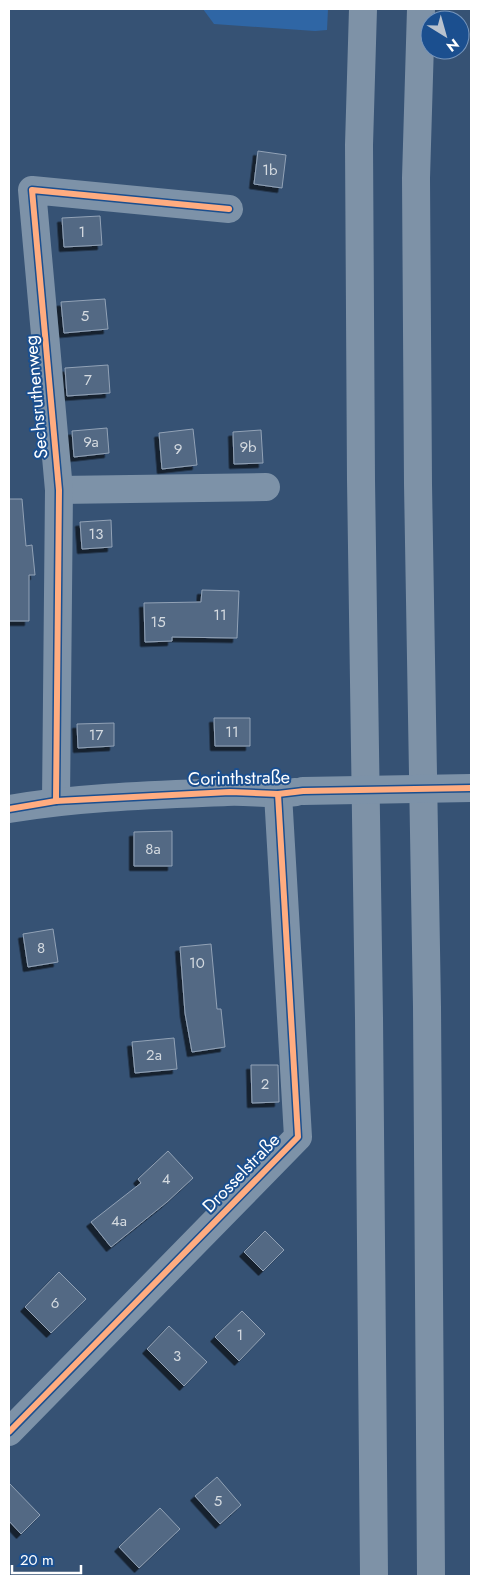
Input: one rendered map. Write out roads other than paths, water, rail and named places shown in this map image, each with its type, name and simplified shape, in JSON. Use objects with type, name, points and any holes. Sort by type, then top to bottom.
[{"type":"highway","points":[[362,9],[359,136],[361,480],[370,1048],[374,1576]]},
{"type":"highway","points":[[421,9],[416,178],[418,484],[428,1007],[431,1576]]},
{"type":"street","name":"Sechsruthenweg","points":[[56,801],[59,490],[32,190],[229,209]]},
{"type":"street","points":[[59,490],[266,487]]},
{"type":"street","name":"Corinthstraße","points":[[9,809],[56,801],[230,792],[290,793],[471,788]]},
{"type":"street","name":"Drosselstraße","points":[[9,1432],[298,1137],[290,793]]}]
